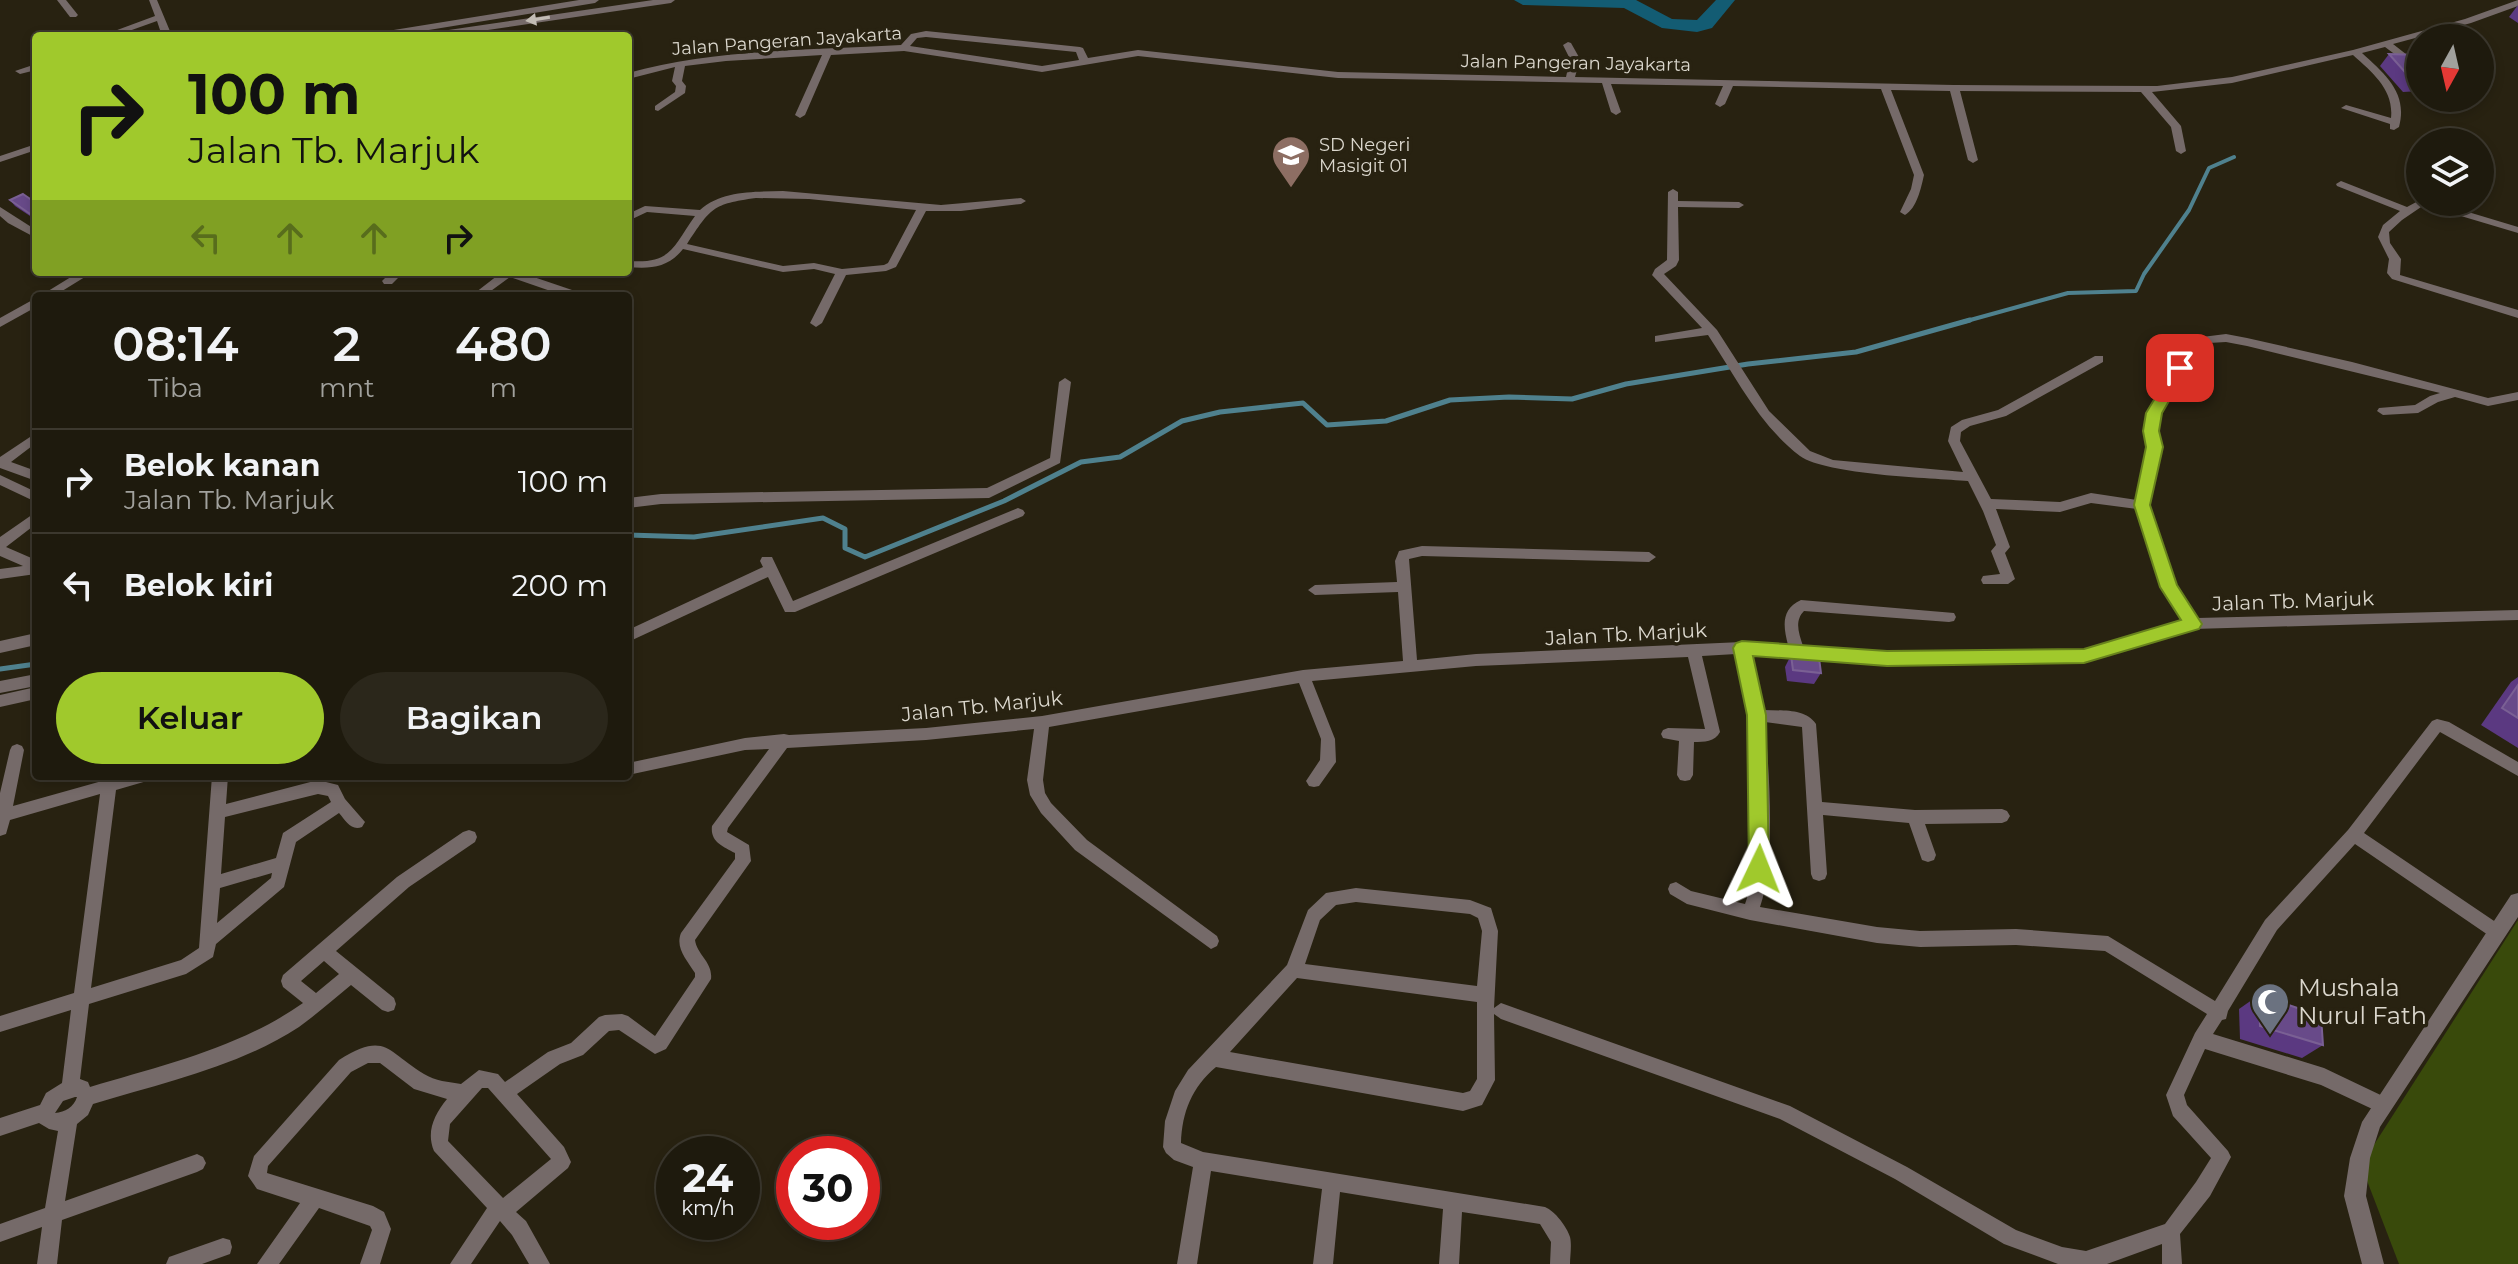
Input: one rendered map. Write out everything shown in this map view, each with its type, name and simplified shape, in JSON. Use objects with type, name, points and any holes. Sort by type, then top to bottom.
[{"type":"street","points":[[61,0],[73,15]]},
{"type":"street","points":[[399,32],[595,0]]},
{"type":"street","points":[[455,32],[671,0]]},
{"type":"street","points":[[153,1],[165,32]]},
{"type":"street","name":"Jalan Pangeran Jayakarta","points":[[632,75],[681,64],[904,48],[1042,69],[1138,53],[1338,75],[2144,89],[2232,80],[2355,52],[2468,21],[2518,3]]},
{"type":"street","points":[[118,32],[158,18]]},
{"type":"street","points":[[904,48],[914,36],[926,34],[1080,50],[1085,62]]},
{"type":"street","points":[[2386,43],[2406,59]]},
{"type":"street","points":[[1568,45],[1575,59],[1570,79]]},
{"type":"street","points":[[800,115],[828,52]]},
{"type":"street","points":[[2346,108],[2395,125],[2399,111],[2397,98],[2355,52]]},
{"type":"street","points":[[658,108],[680,93],[681,86],[677,81],[681,64]]},
{"type":"street","points":[[20,71],[32,68]]},
{"type":"street","points":[[1605,79],[1616,112]]},
{"type":"street","points":[[1720,104],[1730,82]]},
{"type":"street","points":[[1885,86],[1919,175],[1905,212]]},
{"type":"street","points":[[1954,88],[1973,160]]},
{"type":"street","points":[[2144,89],[2176,126],[2181,151]]},
{"type":"street","points":[[0,149],[32,138]]},
{"type":"street","points":[[0,159],[32,148]]},
{"type":"street","points":[[2341,184],[2406,210]]},
{"type":"street","points":[[632,265],[660,262],[683,246],[701,213],[714,202],[726,199],[795,192],[944,208],[1021,201]]},
{"type":"street","points":[[1739,205],[1673,198],[1672,263],[1658,273],[1710,331],[1765,414],[1806,454],[1820,462],[1971,477]]},
{"type":"street","points":[[683,246],[783,269],[814,266],[842,272],[873,270],[892,265],[923,207]]},
{"type":"street","points":[[632,216],[645,209],[701,213]]},
{"type":"street","points":[[0,210],[32,233]]},
{"type":"street","points":[[2406,212],[2384,230],[2385,248],[2395,259],[2394,275],[2518,314]]},
{"type":"street","points":[[2471,216],[2518,230]]},
{"type":"street","points":[[816,323],[842,272]]},
{"type":"street","points":[[53,292],[80,276]]},
{"type":"street","points":[[388,281],[394,276]]},
{"type":"street","points":[[482,292],[503,276]]},
{"type":"street","points":[[519,276],[565,292]]},
{"type":"street","points":[[0,323],[32,304]]},
{"type":"street","points":[[1659,339],[1710,331]]},
{"type":"street","points":[[2193,624],[2168,587],[2142,505],[2155,447],[2151,431],[2154,413],[2180,368],[2206,340],[2226,338],[2247,342],[2488,402],[2518,396]]},
{"type":"street","points":[[1988,580],[2005,582],[2008,579],[1998,551],[2003,547],[1986,504],[1954,441],[1955,430],[1966,423],[2002,413],[2099,359]]},
{"type":"street","points":[[632,503],[661,499],[989,493],[1056,460],[1065,382]]},
{"type":"street","points":[[2383,411],[2418,409],[2434,399],[2455,394]]},
{"type":"street","points":[[1,463],[32,440]]},
{"type":"street","points":[[1,463],[32,475]]},
{"type":"street","points":[[0,480],[32,495]]},
{"type":"street","points":[[1986,504],[2052,507],[2091,498],[2142,505]]},
{"type":"street","points":[[632,634],[768,565],[790,608],[1018,513]]},
{"type":"street","points":[[0,544],[32,520]]},
{"type":"street","points":[[0,550],[32,566]]},
{"type":"street","points":[[1410,666],[1404,555],[1412,552],[1649,557]]},
{"type":"street","points":[[0,574],[32,569]]},
{"type":"street","points":[[1315,590],[1404,587]]},
{"type":"street","points":[[1797,651],[1790,622],[1793,611],[1801,605],[1949,617]]},
{"type":"street","name":"Jalan Tb. Marjuk","points":[[632,768],[745,744],[926,734],[1042,722],[1303,676],[1410,666],[1742,648],[1887,659],[2084,656],[2193,624],[2518,615]]},
{"type":"street","points":[[0,647],[32,640]]},
{"type":"street","points":[[1742,648],[1757,715],[1761,842],[1757,897],[1750,913]]},
{"type":"street","points":[[1668,734],[1711,736],[1713,732],[1693,650]]},
{"type":"street","points":[[1303,676],[1328,739],[1328,762],[1314,781]]},
{"type":"street","points":[[0,687],[32,681]]},
{"type":"street","points":[[0,701],[32,694]]},
{"type":"street","points":[[1757,715],[1803,719],[1809,724],[1819,874]]},
{"type":"street","points":[[1042,722],[1035,780],[1038,795],[1046,808],[1081,845],[1211,941]]},
{"type":"street","points":[[1501,1011],[1784,1112],[1891,1168],[2011,1237],[2062,1256],[2086,1261],[2171,1231],[2221,1161],[2220,1151],[2175,1102],[2201,1039],[2220,1013],[2271,925],[2354,835],[2437,725],[2444,726],[2518,770]]},
{"type":"street","points":[[1685,775],[1687,735]]},
{"type":"street","points":[[504,1093],[554,1058],[577,1049],[605,1023],[622,1022],[655,1046],[666,1037],[703,979],[704,971],[688,948],[687,938],[743,861],[743,850],[719,835],[720,826],[784,740]]},
{"type":"street","points":[[1,822],[17,750]]},
{"type":"street","points":[[1,822],[110,780],[81,999],[78,1092],[82,1109],[69,1119],[55,1123],[46,1118],[46,1112],[56,1095],[78,1092],[242,1048],[272,1035],[351,974]]},
{"type":"street","points":[[0,1024],[200,960],[207,952],[211,938],[220,780]]},
{"type":"street","points":[[216,813],[318,787],[333,790],[340,804],[357,822]]},
{"type":"street","points":[[211,938],[278,882],[280,864],[289,838],[340,804]]},
{"type":"street","points":[[1816,808],[1915,817],[2002,816]]},
{"type":"street","points":[[1915,817],[1928,855]]},
{"type":"street","points":[[2354,835],[2497,932]]},
{"type":"street","points":[[316,1004],[289,981],[403,882],[469,837]]},
{"type":"street","points":[[213,883],[280,864]]},
{"type":"street","points":[[1676,889],[1687,897],[1750,913],[1877,935],[1920,939],[2016,937],[2108,944],[2220,1013]]},
{"type":"street","points":[[1213,1058],[1463,1102],[1476,1099],[1486,1080],[1488,921],[1480,909],[1356,895],[1332,898],[1314,915],[1294,970],[1213,1058],[1198,1070],[1180,1096],[1172,1147],[1180,1154],[1203,1161],[1545,1216],[1561,1239],[1560,1264]]},
{"type":"street","points":[[2373,1264],[2355,1196],[2360,1158],[2372,1122],[2518,901]]},
{"type":"street","points":[[324,951],[388,1004]]},
{"type":"street","points":[[1294,970],[1485,995]]},
{"type":"street","points":[[2201,1039],[2324,1077],[2383,1105]]},
{"type":"street","points":[[370,1264],[382,1229],[377,1219],[366,1213],[263,1183],[257,1176],[260,1162],[345,1066],[361,1055],[373,1052],[385,1054],[417,1081],[464,1093]]},
{"type":"street","points":[[460,1264],[500,1210],[562,1162],[558,1153],[487,1077],[479,1079],[464,1093],[441,1124],[437,1136],[454,1162],[500,1210],[519,1228],[540,1264]]},
{"type":"street","points":[[0,1127],[46,1112]]},
{"type":"street","points":[[47,1264],[69,1119]]},
{"type":"street","points":[[1187,1264],[1203,1161]]},
{"type":"street","points":[[0,1233],[197,1163]]},
{"type":"street","points":[[1323,1264],[1332,1182]]},
{"type":"street","points":[[267,1264],[315,1198]]},
{"type":"street","points":[[1449,1264],[1453,1201]]},
{"type":"street","points":[[2171,1231],[2172,1264]]},
{"type":"street","points":[[176,1264],[223,1247]]},
{"type":"green space","points":[[2518,920],[2518,1264],[2399,1264],[2361,1165]]},
{"type":"building","points":[[2389,54],[2406,55],[2406,73]]},
{"type":"building","points":[[23,194],[32,200],[32,215],[10,200]]},
{"type":"building","points":[[1791,655],[1819,658],[1821,673],[1793,670]]},
{"type":"building","points":[[2518,685],[2518,718],[2502,708]]},
{"type":"building","points":[[2259,995],[2321,1016],[2323,1045],[2260,1026]]},
{"type":"waterway","points":[[1523,0],[1628,3],[1668,24],[1697,26],[1706,24],[1726,0]]},
{"type":"waterway","points":[[1963,322],[2068,293],[2136,291],[2144,274],[2189,210],[2209,168],[2234,157]]},
{"type":"waterway","points":[[632,535],[694,537],[823,518],[845,529],[845,548],[865,557],[1004,501],[1081,462],[1120,457],[1182,421],[1220,412],[1303,403],[1327,425],[1386,421],[1450,400],[1509,397],[1572,399],[1626,384],[1748,364],[1856,352],[1970,320]]},
{"type":"waterway","points":[[0,669],[32,665]]},
{"type":"place","name":"SD Negeri Masigit 01","points":[[1291,189]]},
{"type":"place","name":"Mushala Nurul Fath","points":[[2270,1036]]},
{"type":"route","points":[[1759,869],[1757,715],[1742,648],[1887,659],[2084,656],[2193,624],[2168,587],[2142,505],[2155,447],[2151,431],[2154,413],[2180,368]]}]
